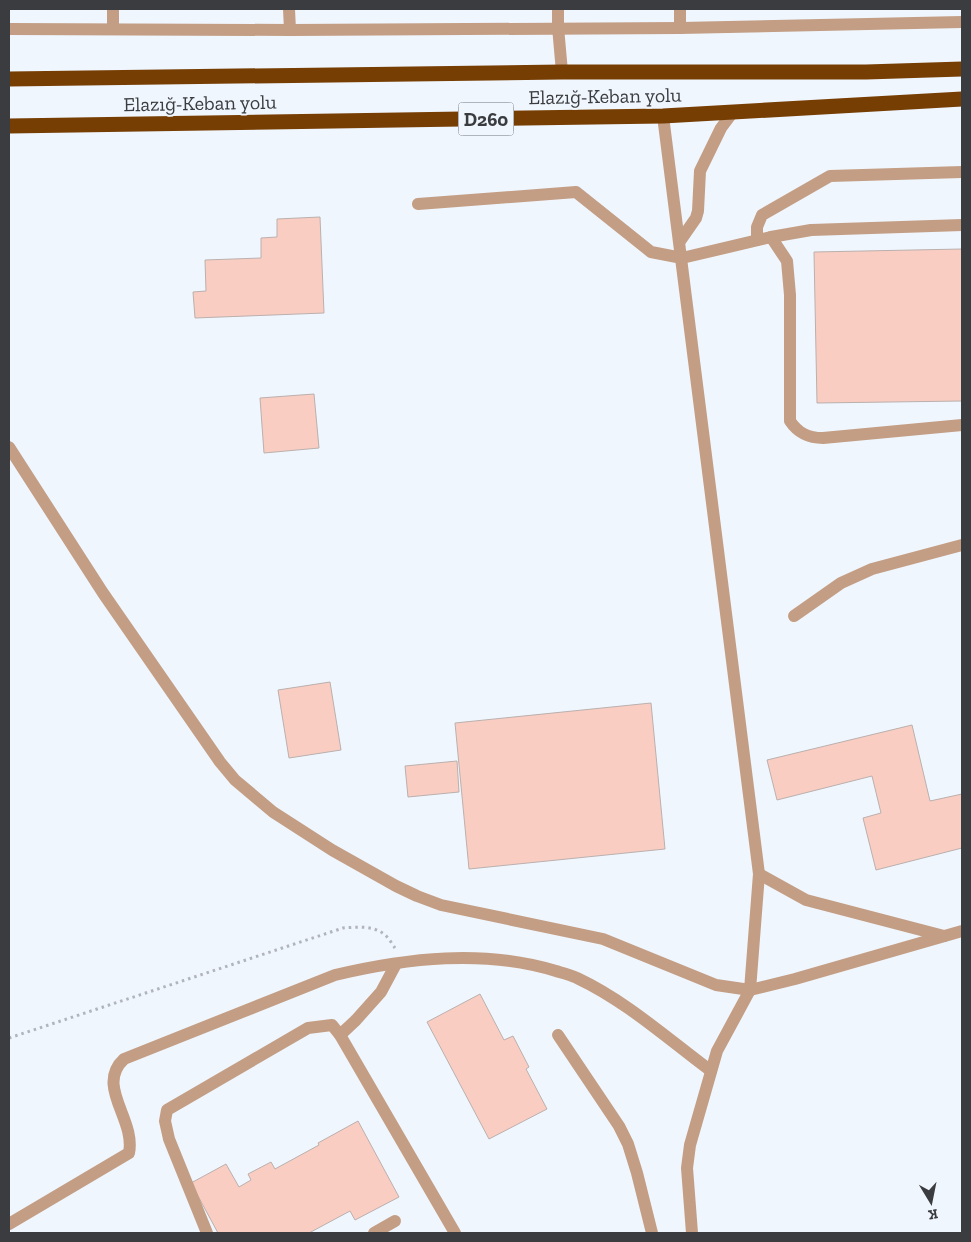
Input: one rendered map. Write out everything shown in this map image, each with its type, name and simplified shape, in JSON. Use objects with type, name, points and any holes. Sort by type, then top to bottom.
[{"type":"highway","name":"Elazığ-Keban yolu","points":[[9,79],[562,72],[866,72],[962,69]]},
{"type":"highway","name":"Elazığ-Keban yolu","points":[[9,126],[664,116],[962,99]]},
{"type":"street","points":[[113,9],[113,29]]},
{"type":"street","points":[[289,9],[290,30]]},
{"type":"street","points":[[558,9],[562,72]]},
{"type":"street","points":[[680,9],[680,28]]},
{"type":"street","points":[[9,29],[680,28],[962,22]]},
{"type":"street","points":[[680,241],[696,218],[700,171],[721,128],[732,112]]},
{"type":"street","points":[[664,116],[759,874],[750,990],[717,1051],[690,1145],[687,1168],[692,1233]]},
{"type":"street","points":[[757,240],[756,227],[762,215],[830,176],[962,172]]},
{"type":"street","points":[[418,204],[576,192],[651,252],[682,258],[757,240],[811,230],[962,225]]},
{"type":"street","points":[[772,237],[787,261],[790,295],[790,421],[794,427],[807,436],[823,438],[962,424]]},
{"type":"street","points":[[9,447],[102,593],[220,762],[235,780],[274,812],[332,850],[396,886],[440,905],[603,939],[716,985],[750,990],[962,931]]},
{"type":"street","points":[[794,616],[841,583],[872,569],[962,545]]},
{"type":"street","points":[[759,874],[806,900],[944,936]]},
{"type":"street","points":[[9,1224],[129,1153],[129,1133],[113,1087],[113,1075],[116,1066],[124,1059],[335,975],[435,958],[488,958],[532,964],[576,978],[624,1005],[711,1070]]},
{"type":"street","points":[[340,1035],[381,992],[401,963]]},
{"type":"street","points":[[207,1233],[169,1139],[165,1121],[167,1110],[308,1028],[332,1025],[340,1035],[456,1233]]},
{"type":"street","points":[[558,1035],[628,1144],[652,1233]]},
{"type":"street","points":[[374,1233],[395,1221]]},
{"type":"path","points":[[9,1038],[342,928],[359,927],[375,929],[386,935],[401,963]]},
{"type":"building","points":[[320,217],[324,313],[195,318],[193,292],[206,291],[205,260],[261,258],[261,238],[277,237],[277,219]]},
{"type":"building","points":[[962,249],[962,401],[817,403],[814,252]]},
{"type":"building","points":[[314,394],[319,448],[264,453],[260,398]]},
{"type":"building","points":[[330,682],[341,750],[289,758],[278,690]]},
{"type":"building","points":[[651,703],[665,849],[469,869],[455,723]]},
{"type":"building","points":[[912,725],[930,801],[962,794],[962,848],[876,870],[863,818],[881,813],[872,776],[777,800],[767,760]]},
{"type":"building","points":[[457,761],[459,792],[408,797],[405,766]]},
{"type":"building","points":[[480,994],[504,1040],[513,1036],[529,1067],[526,1069],[547,1109],[489,1139],[427,1022]]},
{"type":"building","points":[[358,1121],[399,1197],[355,1220],[350,1211],[309,1233],[218,1233],[191,1183],[226,1164],[239,1187],[251,1180],[248,1174],[271,1162],[275,1169]]}]
